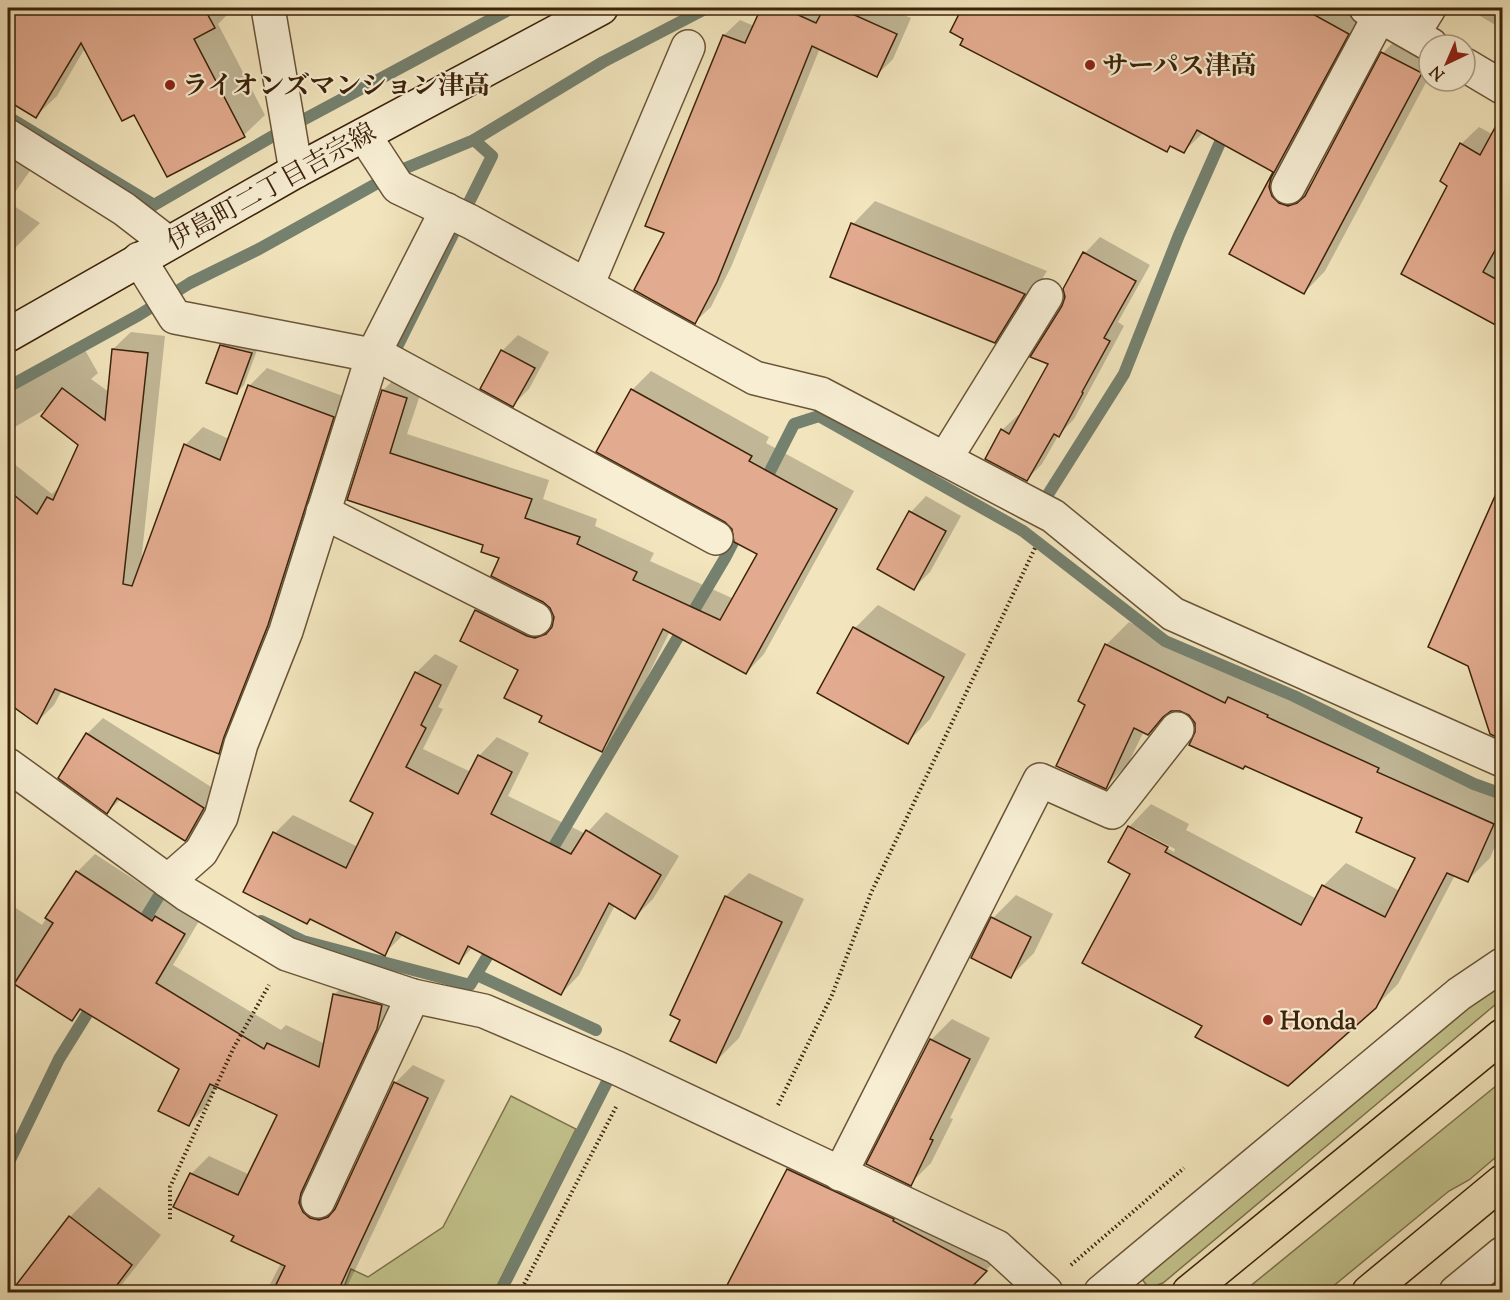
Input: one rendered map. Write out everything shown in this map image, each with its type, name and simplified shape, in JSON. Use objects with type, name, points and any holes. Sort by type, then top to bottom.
[{"type":"highway","points":[[1189,1293],[1503,1036]]},
{"type":"highway","points":[[1369,1293],[1503,1182]]},
{"type":"street","points":[[268,8],[297,171]]},
{"type":"street","name":"伊島町二丁目吉宗線","points":[[8,335],[297,171],[601,8]]},
{"type":"street","points":[[1288,187],[1373,11],[1424,29]]},
{"type":"street","points":[[587,285],[688,47]]},
{"type":"street","points":[[1477,72],[1503,87]]},
{"type":"street","points":[[364,135],[392,176],[457,215],[754,378],[821,394],[1053,516],[1173,614],[1503,760]]},
{"type":"street","points":[[8,136],[132,216],[168,243]]},
{"type":"street","points":[[168,881],[201,852],[221,817],[241,744],[286,631],[323,512],[385,359],[457,215]]},
{"type":"street","points":[[139,260],[175,316],[385,359],[716,538]]},
{"type":"street","points":[[945,459],[1046,296]]},
{"type":"street","points":[[323,512],[535,619]]},
{"type":"street","points":[[840,1174],[1040,780],[1112,812],[1177,729]]},
{"type":"street","points":[[8,765],[168,881],[287,954],[413,996],[484,1011],[633,1076],[997,1247],[1045,1291]]},
{"type":"street","points":[[1101,1293],[1459,994],[1503,965]]},
{"type":"street","points":[[318,1201],[413,996]]},
{"type":"street","points":[[1456,1293],[1503,1254]]},
{"type":"path","points":[[763,1137],[832,995],[871,892],[929,775],[1029,560]]},
{"type":"path","points":[[170,1219],[170,1187],[233,1049],[287,954]]},
{"type":"path","points":[[520,1293],[633,1076]]},
{"type":"path","points":[[1045,1291],[1184,1168]]},
{"type":"green space","points":[[1502,976],[1502,999],[1163,1283],[1149,1288],[1141,1278]]},
{"type":"green space","points":[[1502,1081],[1502,1152],[1469,1180],[1449,1191],[1326,1292],[1243,1292]]},
{"type":"green space","points":[[511,1096],[576,1129],[494,1292],[342,1292],[351,1269],[368,1277],[443,1227]]},
{"type":"building","points":[[8,8],[204,8],[215,28],[194,39],[245,137],[167,177],[134,115],[122,121],[81,43],[36,118],[8,101]]},
{"type":"building","points":[[761,8],[783,8],[816,23],[824,8],[839,8],[897,34],[877,77],[812,46],[717,282],[695,324],[634,290],[664,233],[645,226],[723,35],[745,43]]},
{"type":"building","points":[[962,8],[1302,8],[1349,34],[1271,178],[1269,187],[1272,196],[1279,203],[1288,206],[1297,203],[1305,196],[1381,52],[1417,70],[1417,82],[1304,294],[1229,254],[1273,172],[1197,130],[1184,153],[1170,146],[1167,152],[960,45],[963,39],[950,32]]},
{"type":"building","points":[[1503,113],[1503,236],[1483,272],[1503,283],[1503,329],[1401,274],[1447,186],[1440,181],[1460,143],[1480,155]]},
{"type":"building","points":[[851,223],[1025,294],[995,343],[830,277]]},
{"type":"building","points":[[1083,252],[1136,281],[1104,338],[1110,341],[1083,393],[1059,437],[1054,434],[1027,481],[985,459],[1001,429],[1009,434],[1048,364],[1030,357],[1062,306],[1065,297],[1063,289]]},
{"type":"building","points":[[220,345],[252,353],[237,394],[206,383]]},
{"type":"building","points":[[112,349],[148,353],[123,584],[132,586],[184,444],[220,460],[248,385],[334,417],[268,625],[219,754],[55,689],[37,724],[8,703],[8,490],[37,514],[47,497],[53,500],[78,445],[41,416],[62,388],[105,420]]},
{"type":"building","points":[[501,350],[535,368],[513,407],[480,389]]},
{"type":"building","points":[[631,389],[752,456],[749,461],[837,509],[746,674],[663,629],[602,752],[539,722],[542,716],[504,698],[518,670],[460,641],[475,610],[535,638],[546,634],[552,627],[554,617],[550,608],[543,602],[491,576],[499,558],[481,552],[483,545],[347,500],[382,390],[407,398],[390,453],[532,499],[525,518],[580,537],[577,544],[637,572],[633,580],[720,620],[757,554],[734,542],[732,529],[725,522],[596,452]]},
{"type":"building","points":[[1503,478],[1503,740],[1490,734],[1468,666],[1428,647]]},
{"type":"building","points":[[909,511],[946,531],[914,590],[877,569]]},
{"type":"building","points":[[853,627],[944,677],[908,744],[817,693]]},
{"type":"building","points":[[1105,644],[1225,703],[1228,697],[1268,715],[1267,717],[1379,768],[1377,772],[1494,824],[1468,882],[1447,873],[1376,1008],[1288,1086],[1195,1037],[1202,1026],[1082,963],[1130,874],[1108,862],[1128,826],[1168,847],[1165,852],[1301,925],[1322,885],[1385,917],[1415,858],[1356,832],[1362,818],[1245,766],[1243,769],[1189,745],[1195,732],[1195,723],[1189,715],[1180,711],[1171,711],[1163,717],[1148,735],[1134,728],[1106,789],[1056,766],[1085,705],[1078,701]]},
{"type":"building","points":[[415,672],[441,685],[421,725],[426,728],[406,767],[458,794],[478,755],[512,772],[491,814],[571,854],[586,830],[661,875],[635,919],[609,903],[561,995],[468,946],[459,964],[396,932],[385,956],[310,919],[307,924],[243,892],[273,832],[346,868],[373,813],[350,801]]},
{"type":"building","points":[[86,733],[204,808],[185,841],[117,798],[107,814],[58,778]]},
{"type":"building","points":[[76,871],[152,921],[155,916],[185,934],[156,983],[264,1049],[267,1043],[319,1067],[333,994],[382,1005],[377,1029],[301,1193],[299,1203],[303,1212],[310,1218],[319,1220],[328,1217],[335,1209],[394,1082],[428,1098],[337,1293],[272,1293],[285,1266],[231,1241],[234,1236],[173,1207],[190,1173],[238,1195],[277,1115],[210,1084],[189,1126],[158,1111],[179,1069],[80,1009],[72,1021],[14,984],[53,923],[45,918]]},
{"type":"building","points":[[725,896],[782,922],[716,1063],[670,1041],[680,1020],[670,1015]]},
{"type":"building","points":[[991,917],[1031,937],[1011,978],[971,958]]},
{"type":"building","points":[[930,1039],[970,1059],[930,1139],[933,1140],[911,1186],[866,1164]]},
{"type":"building","points":[[787,1169],[894,1219],[893,1221],[987,1271],[966,1293],[723,1293]]},
{"type":"building","points":[[69,1216],[132,1265],[111,1293],[10,1293]]},
{"type":"waterway","points":[[8,117],[154,205],[273,136],[512,8]]},
{"type":"waterway","points":[[8,387],[139,315],[190,283],[259,249],[401,170],[474,140],[603,62],[707,8]]},
{"type":"waterway","points":[[1047,496],[1124,374],[1179,235],[1226,129]]},
{"type":"waterway","points":[[390,361],[492,156],[474,140]]},
{"type":"waterway","points":[[762,487],[794,424],[819,416],[1023,531],[1165,641],[1294,696],[1474,784],[1502,794]]},
{"type":"waterway","points":[[547,858],[740,529]]},
{"type":"waterway","points":[[138,930],[162,891]]},
{"type":"waterway","points":[[261,921],[303,941],[470,985],[496,942]]},
{"type":"waterway","points":[[477,975],[596,1030]]},
{"type":"waterway","points":[[8,1164],[59,1059],[95,1001]]},
{"type":"waterway","points":[[500,1292],[611,1074]]},
{"type":"place","name":"サーパス津高","points":[[1090,65]]},
{"type":"place","name":"ライオンズマンション津高","points":[[170,85]]},
{"type":"place","name":"Honda","points":[[1268,1020]]}]
